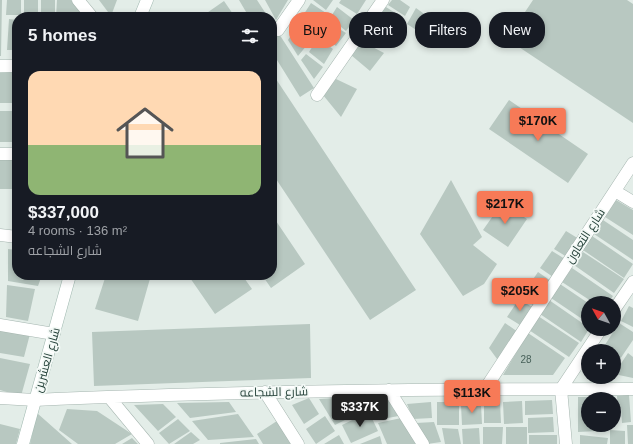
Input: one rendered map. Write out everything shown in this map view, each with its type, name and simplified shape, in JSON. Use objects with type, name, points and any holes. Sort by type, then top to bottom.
[{"type":"street","points":[[78,0],[88,12]]},
{"type":"street","points":[[142,12],[147,0]]},
{"type":"street","points":[[278,30],[299,0]]},
{"type":"street","points":[[317,95],[383,0]]},
{"type":"street","points":[[0,66],[12,66]]},
{"type":"street","points":[[0,154],[12,154]]},
{"type":"street","name":"شارع التعاون","points":[[485,389],[633,163]]},
{"type":"street","points":[[615,191],[633,202]]},
{"type":"street","points":[[0,236],[12,237]]},
{"type":"street","name":"شارع العشرين","points":[[23,444],[69,280]]},
{"type":"street","points":[[621,300],[633,282]]},
{"type":"street","points":[[0,324],[54,334]]},
{"type":"street","points":[[566,444],[562,389],[596,336]]},
{"type":"street","name":"شارع الشجاعه","points":[[0,398],[35,400],[265,392],[485,389],[633,389]]},
{"type":"street","points":[[389,390],[423,444]]},
{"type":"street","points":[[265,392],[298,444]]},
{"type":"street","points":[[109,397],[148,444]]},
{"type":"building","points":[[0,0],[2,0],[1,56],[0,56]]},
{"type":"building","points":[[7,0],[21,0],[21,12],[12,12],[12,15],[6,15]]},
{"type":"building","points":[[24,0],[38,0],[38,12],[24,12]]},
{"type":"building","points":[[41,0],[55,0],[55,12],[41,12]]},
{"type":"building","points":[[57,0],[71,0],[82,12],[56,12]]},
{"type":"building","points":[[99,0],[117,0],[112,12],[108,12]]},
{"type":"building","points":[[239,0],[257,0],[265,12],[246,12]]},
{"type":"building","points":[[265,0],[288,0],[277,18],[277,12],[272,12]]},
{"type":"building","points":[[313,0],[333,0],[326,10]]},
{"type":"building","points":[[341,0],[366,0],[358,12],[354,12],[339,3]]},
{"type":"building","points":[[392,0],[400,0],[410,7],[407,12],[399,12],[388,5]]},
{"type":"building","points":[[533,0],[627,0],[633,4],[633,123],[520,48],[545,48],[545,12],[525,12]]},
{"type":"building","points":[[224,1],[232,12],[208,12]]},
{"type":"building","points":[[311,3],[324,12],[305,12]]},
{"type":"building","points":[[337,7],[349,16],[349,27],[346,31],[341,27],[341,12],[334,12]]},
{"type":"building","points":[[386,7],[394,12],[382,12]]},
{"type":"building","points":[[416,8],[422,12],[415,12],[415,29],[407,24]]},
{"type":"building","points":[[9,19],[12,19],[12,50],[7,50]]},
{"type":"building","points":[[341,30],[346,33],[341,40]]},
{"type":"building","points":[[277,31],[314,88],[300,97],[277,60]]},
{"type":"building","points":[[293,48],[305,48],[298,56]]},
{"type":"building","points":[[312,48],[333,49],[324,64],[309,52]]},
{"type":"building","points":[[356,48],[374,48],[384,53],[370,71],[351,55]]},
{"type":"building","points":[[306,54],[323,67],[314,79],[301,60]]},
{"type":"building","points":[[12,72],[12,103],[0,103],[0,73]]},
{"type":"building","points":[[336,79],[357,89],[341,117],[323,95]]},
{"type":"building","points":[[277,81],[416,290],[370,320],[277,180]]},
{"type":"building","points":[[509,100],[588,154],[568,183],[489,129]]},
{"type":"building","points":[[0,111],[12,111],[12,142],[0,142]]},
{"type":"building","points":[[0,158],[12,158],[12,189],[0,189]]},
{"type":"building","points":[[451,180],[482,237],[473,245],[497,264],[484,284],[463,296],[420,234]]},
{"type":"building","points":[[616,200],[633,210],[633,235],[605,217]]},
{"type":"building","points":[[502,203],[527,219],[508,247],[483,230]]},
{"type":"building","points":[[603,220],[633,240],[633,260],[594,234]]},
{"type":"building","points":[[277,222],[305,264],[271,288],[265,280],[277,280]]},
{"type":"building","points":[[566,231],[579,239],[567,257],[554,249]]},
{"type":"building","points":[[592,236],[633,264],[624,278],[583,250]]},
{"type":"building","points":[[8,249],[12,249],[12,280],[40,280],[38,286],[8,281]]},
{"type":"building","points":[[552,251],[565,259],[553,277],[540,268]]},
{"type":"building","points":[[583,252],[624,279],[614,293],[574,265]]},
{"type":"building","points":[[572,268],[613,296],[583,296],[562,282]]},
{"type":"building","points":[[538,272],[551,281],[537,303],[523,294]]},
{"type":"building","points":[[104,280],[150,280],[138,321],[95,309]]},
{"type":"building","points":[[191,280],[246,280],[252,289],[215,314]]},
{"type":"building","points":[[560,284],[581,298],[581,318],[551,298]]},
{"type":"building","points":[[7,285],[35,289],[28,321],[6,317]]},
{"type":"building","points":[[519,299],[532,307],[520,325],[507,317]]},
{"type":"building","points":[[549,300],[581,322],[581,336],[585,336],[581,342],[540,314]]},
{"type":"building","points":[[629,306],[633,308],[633,327],[621,321]]},
{"type":"building","points":[[538,316],[579,343],[569,357],[529,330]]},
{"type":"building","points":[[505,323],[518,332],[500,363],[489,348]]},
{"type":"building","points":[[310,324],[311,378],[94,386],[92,332]]},
{"type":"building","points":[[621,324],[633,332],[633,340],[621,358],[621,344],[606,344],[611,336],[621,336]]},
{"type":"building","points":[[0,328],[30,334],[24,357],[0,353]]},
{"type":"building","points":[[528,333],[565,358],[553,375],[503,375]]},
{"type":"building","points":[[628,353],[633,357],[633,378],[621,375],[621,364]]},
{"type":"building","points":[[0,358],[30,364],[21,396],[0,390]]},
{"type":"building","points":[[629,395],[631,422],[622,423],[621,396]]},
{"type":"building","points":[[350,397],[359,413],[335,425],[319,399]]},
{"type":"building","points":[[392,397],[404,415],[377,420],[364,398]]},
{"type":"building","points":[[578,397],[581,397],[581,432],[578,432]]},
{"type":"building","points":[[309,398],[319,414],[304,424],[292,405]]},
{"type":"building","points":[[552,400],[553,414],[525,415],[525,401]]},
{"type":"building","points":[[522,401],[523,423],[504,424],[503,402]]},
{"type":"building","points":[[229,402],[236,412],[190,418],[177,403]]},
{"type":"building","points":[[431,402],[432,418],[413,419],[407,404]]},
{"type":"building","points":[[437,402],[459,402],[459,425],[437,425]]},
{"type":"building","points":[[500,402],[501,423],[484,423],[484,403]]},
{"type":"building","points":[[163,404],[176,417],[158,431],[134,405]]},
{"type":"building","points":[[481,404],[482,424],[462,425],[461,405]]},
{"type":"building","points":[[67,409],[97,411],[132,434],[115,444],[78,444],[59,430]]},
{"type":"building","points":[[369,412],[378,431],[351,443],[342,425]]},
{"type":"building","points":[[37,413],[72,444],[30,444]]},
{"type":"building","points":[[238,414],[254,437],[208,440],[192,421]]},
{"type":"building","points":[[325,416],[335,431],[316,444],[306,429]]},
{"type":"building","points":[[406,417],[421,444],[387,444],[378,423]]},
{"type":"building","points":[[553,417],[554,432],[528,433],[528,418]]},
{"type":"building","points":[[178,419],[190,431],[169,444],[159,433]]},
{"type":"building","points":[[280,419],[295,441],[290,444],[263,444],[257,434]]},
{"type":"building","points":[[434,422],[441,442],[427,444],[416,423]]},
{"type":"building","points":[[0,424],[20,429],[16,444],[0,444]]},
{"type":"building","points":[[627,425],[633,425],[633,444],[628,444]]},
{"type":"building","points":[[483,427],[503,427],[502,444],[483,444]]},
{"type":"building","points":[[506,427],[527,427],[527,444],[506,444]]},
{"type":"building","points":[[442,428],[458,429],[461,444],[445,444]]},
{"type":"building","points":[[479,428],[480,444],[463,444],[462,429]]},
{"type":"building","points":[[625,431],[625,444],[610,444],[610,432]]},
{"type":"building","points":[[191,432],[200,440],[193,444],[174,444]]},
{"type":"building","points":[[339,435],[344,444],[324,444]]},
{"type":"building","points":[[529,435],[557,435],[557,444],[529,444]]},
{"type":"building","points":[[580,435],[608,438],[607,444],[580,444]]},
{"type":"building","points":[[380,436],[382,444],[360,444]]},
{"type":"building","points":[[132,438],[138,444],[122,444]]},
{"type":"building","points":[[256,439],[259,444],[220,444],[220,443]]}]
